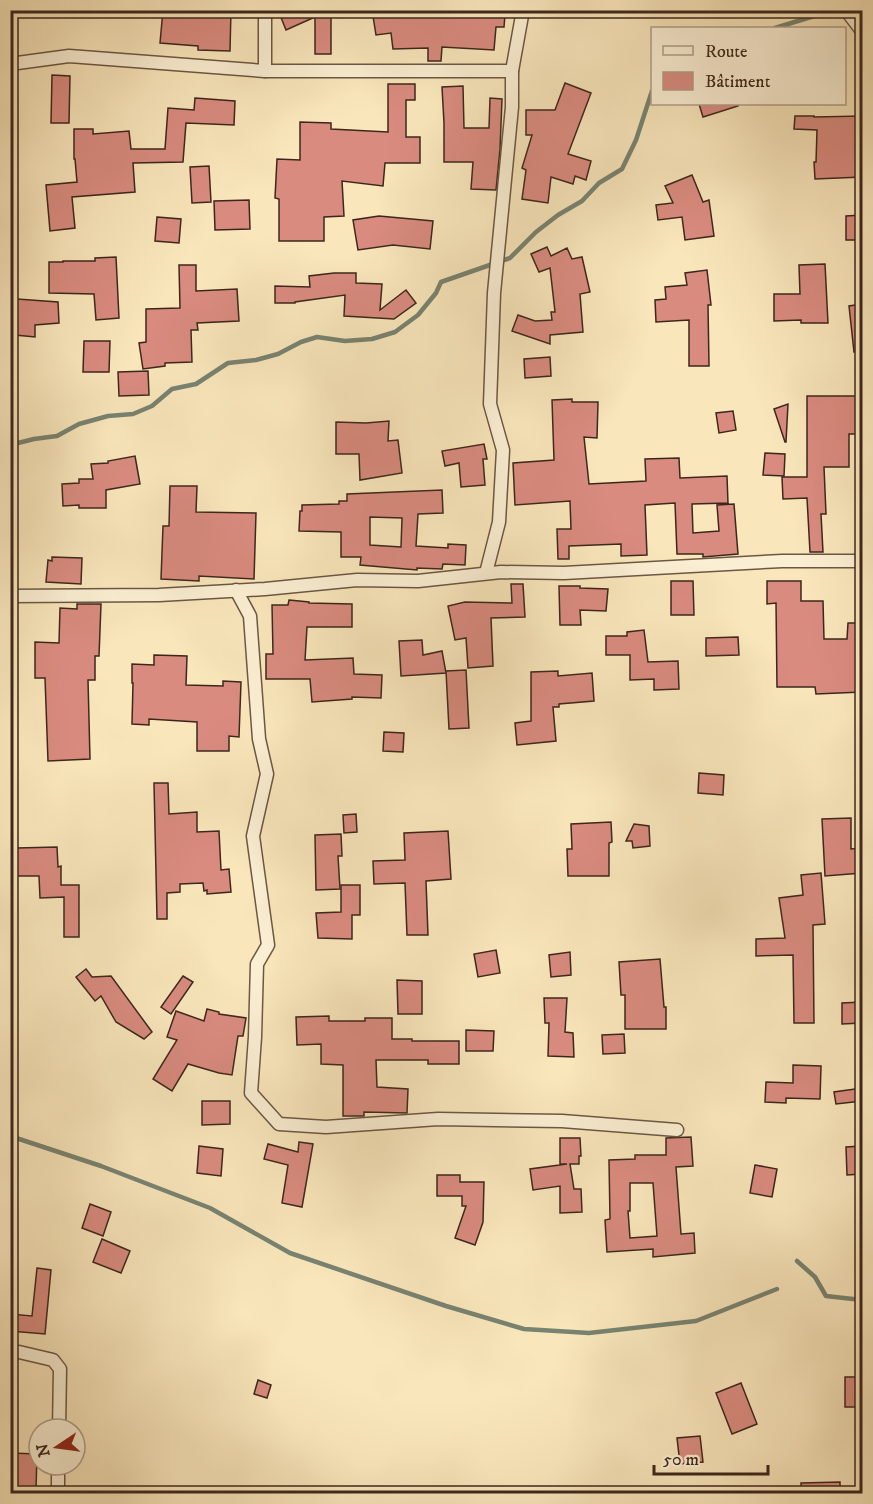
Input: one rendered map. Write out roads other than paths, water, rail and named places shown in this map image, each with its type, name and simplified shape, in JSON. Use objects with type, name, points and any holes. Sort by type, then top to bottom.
[{"type":"street","points":[[265,10],[265,71]]},
{"type":"street","points":[[486,573],[499,522],[503,450],[490,404],[494,293],[512,107],[513,71],[523,10]]},
{"type":"street","points":[[846,10],[862,31]]},
{"type":"street","points":[[10,64],[69,56],[265,71],[513,71]]},
{"type":"street","points":[[10,596],[159,595],[357,580],[418,581],[501,572],[564,573],[782,561],[862,561]]},
{"type":"street","points":[[236,590],[250,616],[259,739],[267,774],[253,836],[268,945],[257,964],[251,1093],[279,1124],[326,1127],[438,1119],[562,1121],[677,1130]]},
{"type":"street","points":[[10,1352],[53,1360],[60,1369],[59,1417]]},
{"type":"street","points":[[58,1477],[58,1494]]},
{"type":"waterway","points":[[778,27],[834,10]]},
{"type":"waterway","points":[[10,445],[57,436],[79,424],[108,416],[133,414],[152,406],[172,389],[196,384],[228,363],[256,360],[278,354],[301,342],[317,337],[345,341],[372,339],[395,332],[418,315],[436,293],[441,282],[510,258],[536,232],[558,215],[582,201],[599,183],[622,169],[636,140],[651,94]]},
{"type":"waterway","points":[[10,1136],[101,1166],[210,1208],[290,1253],[446,1306],[524,1329],[589,1333],[696,1321],[777,1289]]},
{"type":"waterway","points":[[797,1261],[815,1277],[826,1296],[862,1300]]}]
